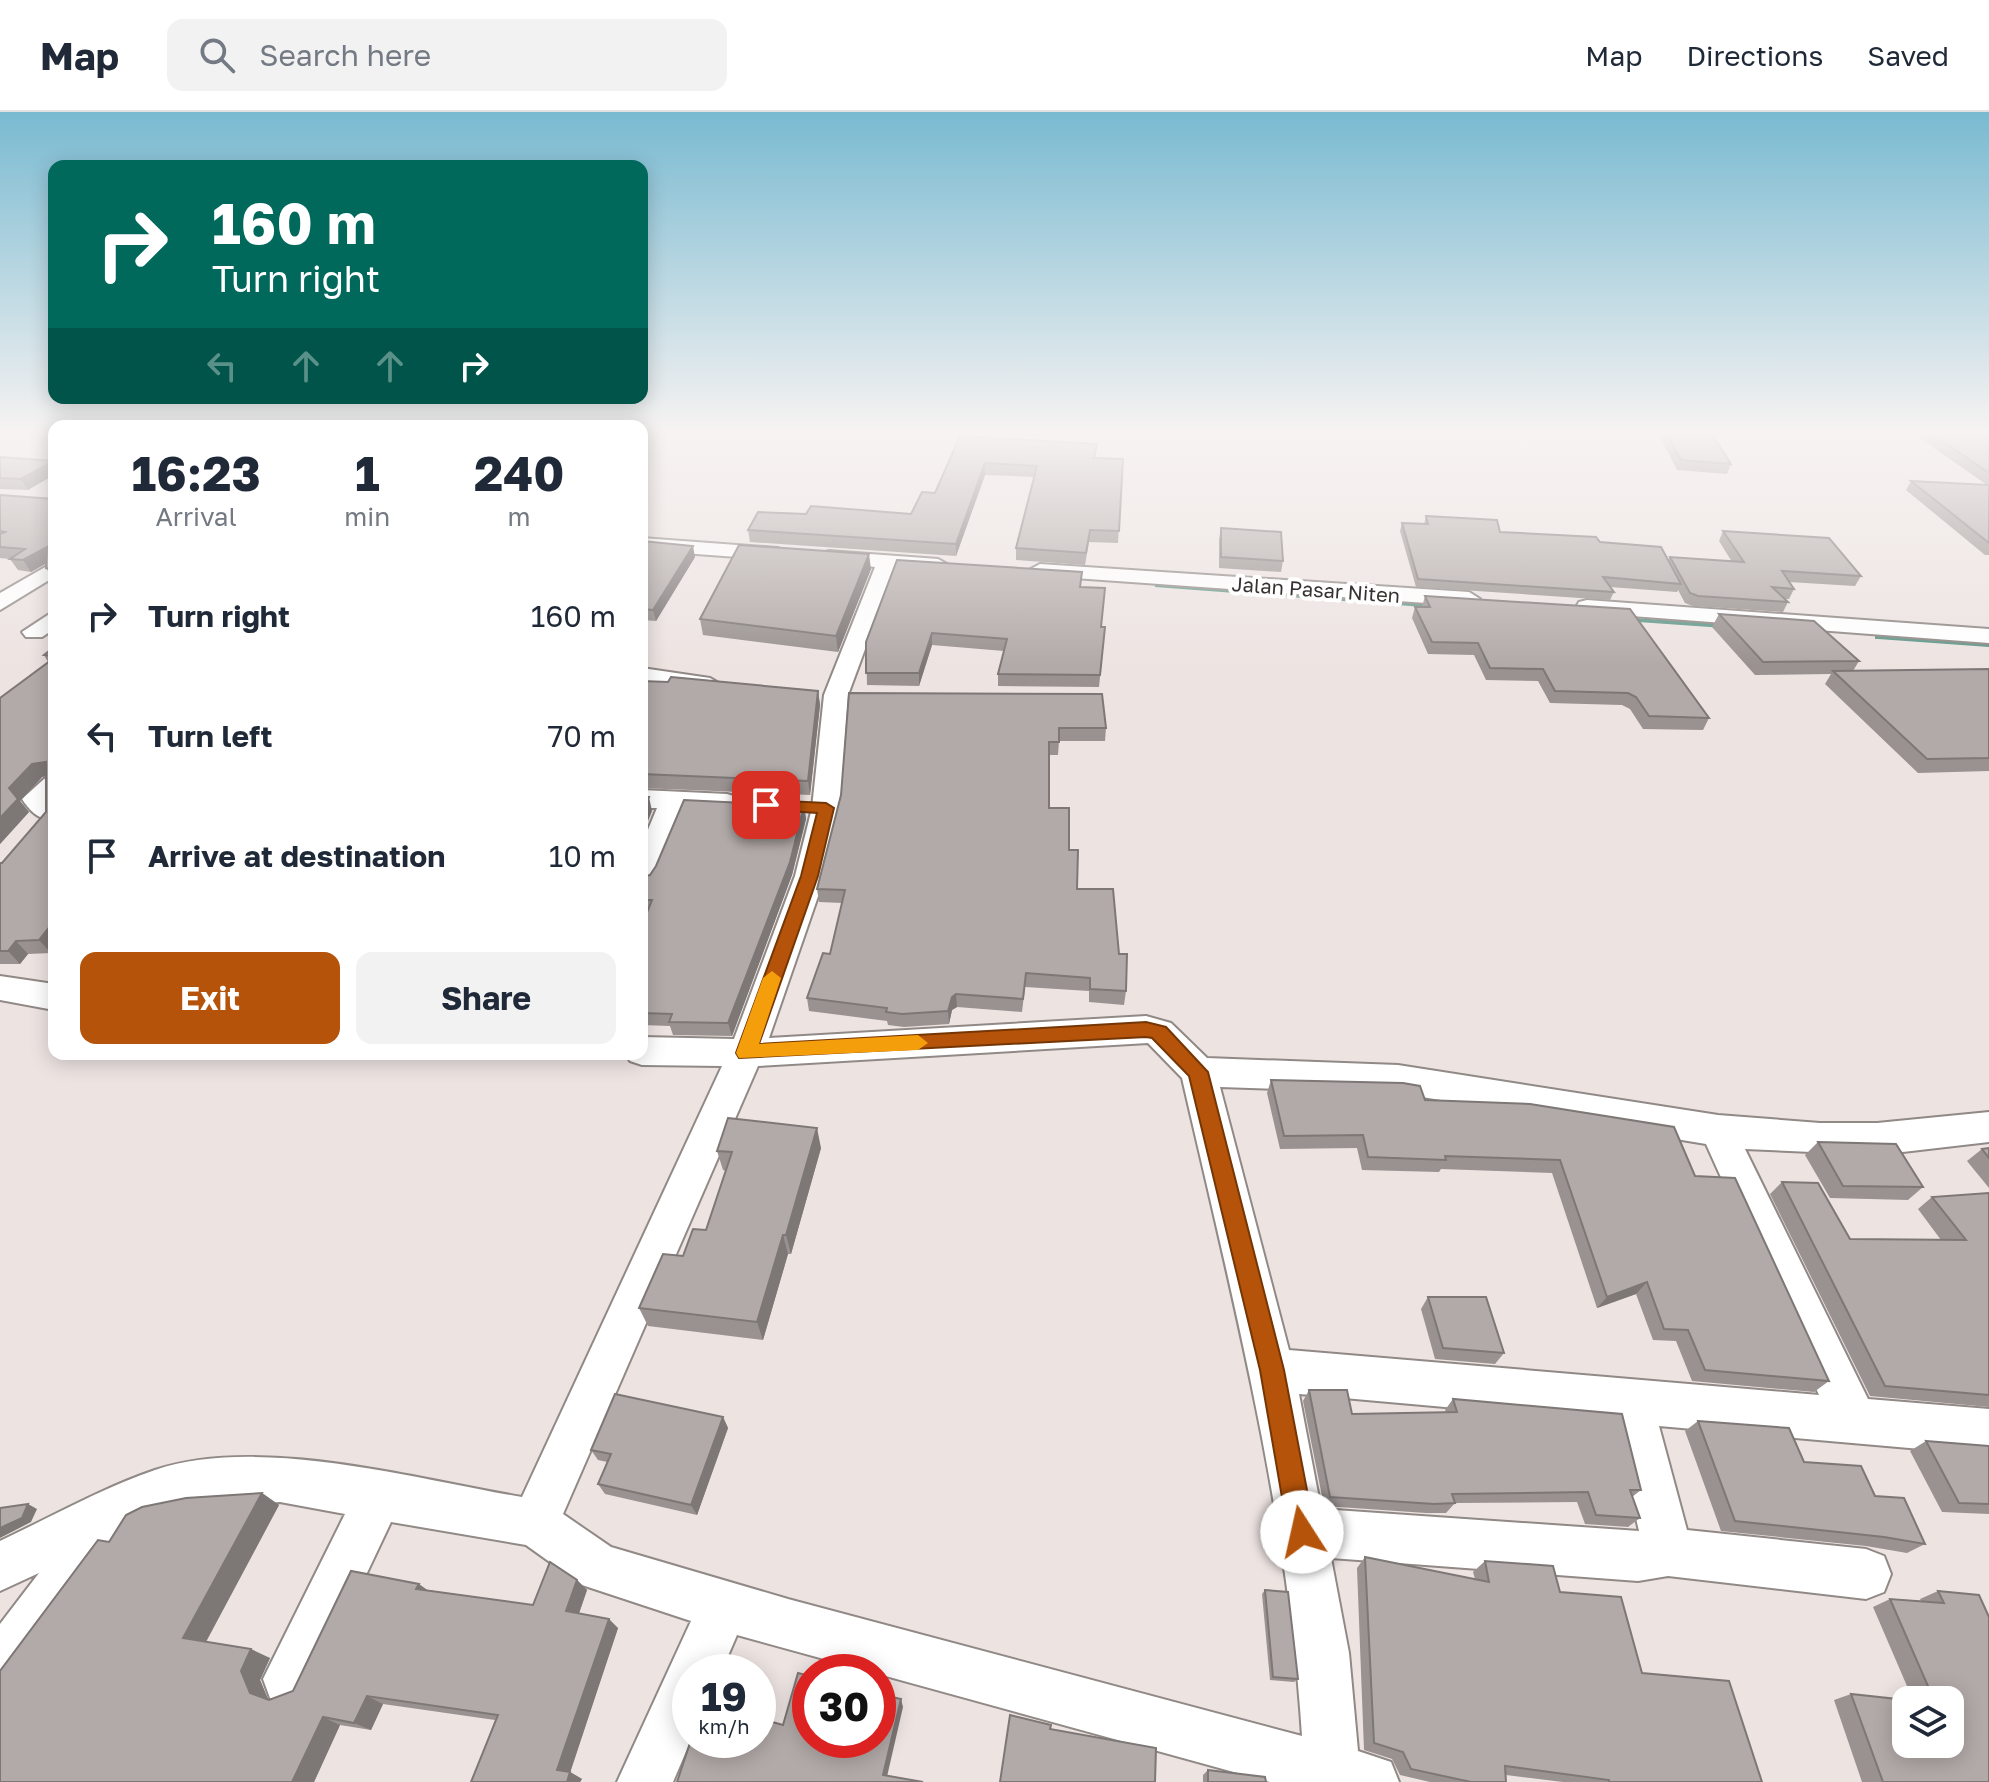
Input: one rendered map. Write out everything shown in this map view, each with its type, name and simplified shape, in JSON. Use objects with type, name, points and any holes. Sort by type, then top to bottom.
[{"type":"street","points":[[648,544],[965,567]]},
{"type":"street","points":[[535,1523],[746,1053],[810,876],[811,808],[836,695],[887,562]]},
{"type":"street","name":"Jalan Pasar Niten","points":[[1016,568],[1492,601]]},
{"type":"street","points":[[0,603],[48,572]]},
{"type":"street","points":[[1571,606],[1989,636]]},
{"type":"street","points":[[34,632],[48,622]]},
{"type":"street","points":[[648,676],[733,687]]},
{"type":"street","points":[[806,693],[866,695]]},
{"type":"street","points":[[648,799],[750,804]]},
{"type":"street","points":[[648,864],[675,800]]},
{"type":"street","points":[[29,833],[48,807]]},
{"type":"street","points":[[0,988],[48,996]]},
{"type":"street","points":[[648,1051],[746,1053],[1146,1029],[1179,1054],[1398,1079],[1718,1131],[1877,1139],[1989,1127]]},
{"type":"street","points":[[0,1566],[157,1493],[204,1483],[280,1479],[535,1523],[599,1568],[788,1625],[1352,1776],[1323,1653],[1272,1370],[1179,1054]]},
{"type":"street","points":[[1718,1131],[1854,1420]]},
{"type":"street","points":[[1272,1370],[1989,1432]]},
{"type":"street","points":[[1630,1400],[1668,1552]]},
{"type":"street","points":[[289,1679],[379,1496]]},
{"type":"street","points":[[0,1666],[114,1515]]},
{"type":"street","points":[[1302,1532],[1638,1556],[1668,1552],[1866,1574]]},
{"type":"street","points":[[703,1654],[727,1606]]},
{"type":"street","points":[[645,1782],[672,1722]]},
{"type":"building","points":[[0,509],[48,509],[48,568],[47,547],[23,560],[10,559],[25,549],[0,547],[0,534],[5,532],[0,531]]},
{"type":"building","points":[[809,509],[848,509],[911,514],[914,509],[969,509],[956,544],[748,530],[758,512],[806,514]]},
{"type":"building","points":[[1026,509],[1120,509],[1119,531],[1090,530],[1086,553],[1016,548]]},
{"type":"building","points":[[1946,509],[1989,509],[1989,543]]},
{"type":"building","points":[[1426,516],[1497,520],[1500,532],[1596,537],[1600,542],[1661,547],[1681,584],[1603,577],[1614,592],[1418,579],[1402,523],[1428,524]]},
{"type":"building","points":[[1221,528],[1281,532],[1283,561],[1221,557]]},
{"type":"building","points":[[1723,531],[1829,538],[1861,576],[1782,571],[1794,589],[1772,587],[1788,602],[1690,593],[1670,557],[1744,562]]},
{"type":"building","points":[[648,542],[693,546],[653,610],[648,610]]},
{"type":"building","points":[[739,545],[869,554],[836,636],[700,619]]},
{"type":"building","points":[[897,560],[1082,572],[1080,587],[1105,588],[1100,675],[998,674],[1007,639],[932,633],[919,673],[866,673],[866,642]]},
{"type":"building","points":[[1425,596],[1630,609],[1709,718],[1649,716],[1636,697],[1628,693],[1555,691],[1543,669],[1490,668],[1478,643],[1432,642],[1415,607],[1430,607]]},
{"type":"building","points":[[1719,614],[1814,621],[1859,661],[1763,662]]},
{"type":"building","points":[[48,662],[48,929],[39,940],[16,941],[8,951],[0,951],[0,863],[46,812],[46,762],[32,764],[9,788],[18,799],[0,818],[0,698]]},
{"type":"building","points":[[1989,669],[1989,758],[1927,759],[1833,671]]},
{"type":"building","points":[[671,677],[818,691],[808,781],[648,774],[648,681],[668,682]]},
{"type":"building","points":[[849,693],[1102,694],[1106,728],[1059,728],[1059,742],[1049,742],[1049,808],[1069,808],[1069,850],[1078,850],[1077,889],[1113,889],[1119,954],[1127,954],[1126,991],[1090,989],[1090,978],[1026,973],[1023,999],[956,994],[948,1011],[902,1014],[886,1012],[887,1008],[807,998],[823,953],[830,954],[845,890],[817,889],[841,795]]},
{"type":"building","points":[[684,800],[804,806],[790,862],[728,1023],[669,1022],[672,1014],[648,1013],[648,910],[652,900],[648,900],[648,876],[656,866]]},
{"type":"building","points":[[1271,1080],[1403,1083],[1420,1086],[1425,1100],[1530,1104],[1674,1127],[1695,1176],[1735,1178],[1829,1381],[1705,1370],[1688,1330],[1664,1329],[1647,1282],[1607,1297],[1560,1160],[1368,1157],[1363,1135],[1284,1136]]},
{"type":"building","points":[[728,1118],[817,1128],[757,1322],[639,1308],[663,1254],[683,1256],[693,1229],[706,1230],[732,1152],[717,1151]]},
{"type":"building","points":[[1818,1142],[1896,1144],[1923,1187],[1843,1186]]},
{"type":"building","points":[[1782,1182],[1818,1183],[1850,1239],[1966,1240],[1932,1197],[1989,1193],[1989,1395],[1885,1386]]},
{"type":"building","points":[[1428,1297],[1486,1297],[1504,1353],[1443,1348]]},
{"type":"building","points":[[1309,1390],[1347,1390],[1352,1414],[1457,1412],[1453,1399],[1622,1414],[1641,1490],[1630,1490],[1640,1518],[1596,1515],[1588,1492],[1452,1494],[1455,1503],[1434,1504],[1330,1497]]},
{"type":"building","points":[[615,1394],[723,1417],[691,1505],[598,1484],[611,1454],[591,1450]]},
{"type":"building","points":[[1698,1421],[1789,1428],[1804,1462],[1861,1466],[1875,1496],[1904,1498],[1925,1544],[1735,1521]]},
{"type":"building","points":[[1926,1441],[1989,1446],[1989,1504],[1959,1503]]},
{"type":"building","points":[[262,1493],[183,1638],[251,1649],[241,1671],[250,1693],[269,1700],[293,1691],[351,1571],[419,1584],[416,1589],[533,1605],[550,1562],[577,1580],[566,1611],[609,1619],[557,1770],[570,1772],[567,1782],[471,1782],[498,1715],[367,1696],[354,1723],[323,1717],[292,1782],[0,1782],[0,1671],[98,1540],[109,1542],[126,1515],[142,1507],[186,1498]]},
{"type":"building","points":[[28,1504],[22,1518],[0,1528],[0,1508]]},
{"type":"building","points":[[1365,1557],[1489,1582],[1485,1561],[1553,1566],[1560,1592],[1621,1597],[1642,1673],[1729,1681],[1762,1782],[1609,1782],[1505,1766],[1506,1782],[1471,1782],[1411,1769],[1403,1752],[1374,1743]]},
{"type":"building","points":[[1265,1590],[1288,1592],[1298,1679],[1273,1677]]},
{"type":"building","points":[[1938,1591],[1979,1595],[1989,1617],[1989,1782],[1883,1782],[1851,1694],[1892,1698],[1892,1758],[1964,1758],[1964,1686],[1928,1686],[1890,1599],[1944,1603]]},
{"type":"building","points":[[792,1694],[792,1758],[887,1758],[883,1775],[923,1782],[677,1782],[685,1758],[776,1758],[776,1723],[783,1725]]},
{"type":"building","points":[[896,1698],[901,1699],[896,1720]]},
{"type":"building","points":[[1010,1715],[1051,1725],[1050,1729],[1156,1748],[1155,1782],[1000,1782]]},
{"type":"building","points":[[1208,1770],[1265,1777],[1266,1782],[1208,1782]]},
{"type":"waterway","points":[[1157,586],[1437,606]]},
{"type":"waterway","points":[[1624,619],[1724,626]]},
{"type":"waterway","points":[[1878,637],[1989,645]]},
{"type":"slow traffic","points":[[772,978],[746,1053],[918,1043]]},
{"type":"route","points":[[766,805],[826,808],[810,876],[746,1053],[1146,1029],[1159,1032],[1198,1072],[1272,1370],[1302,1532]]}]
